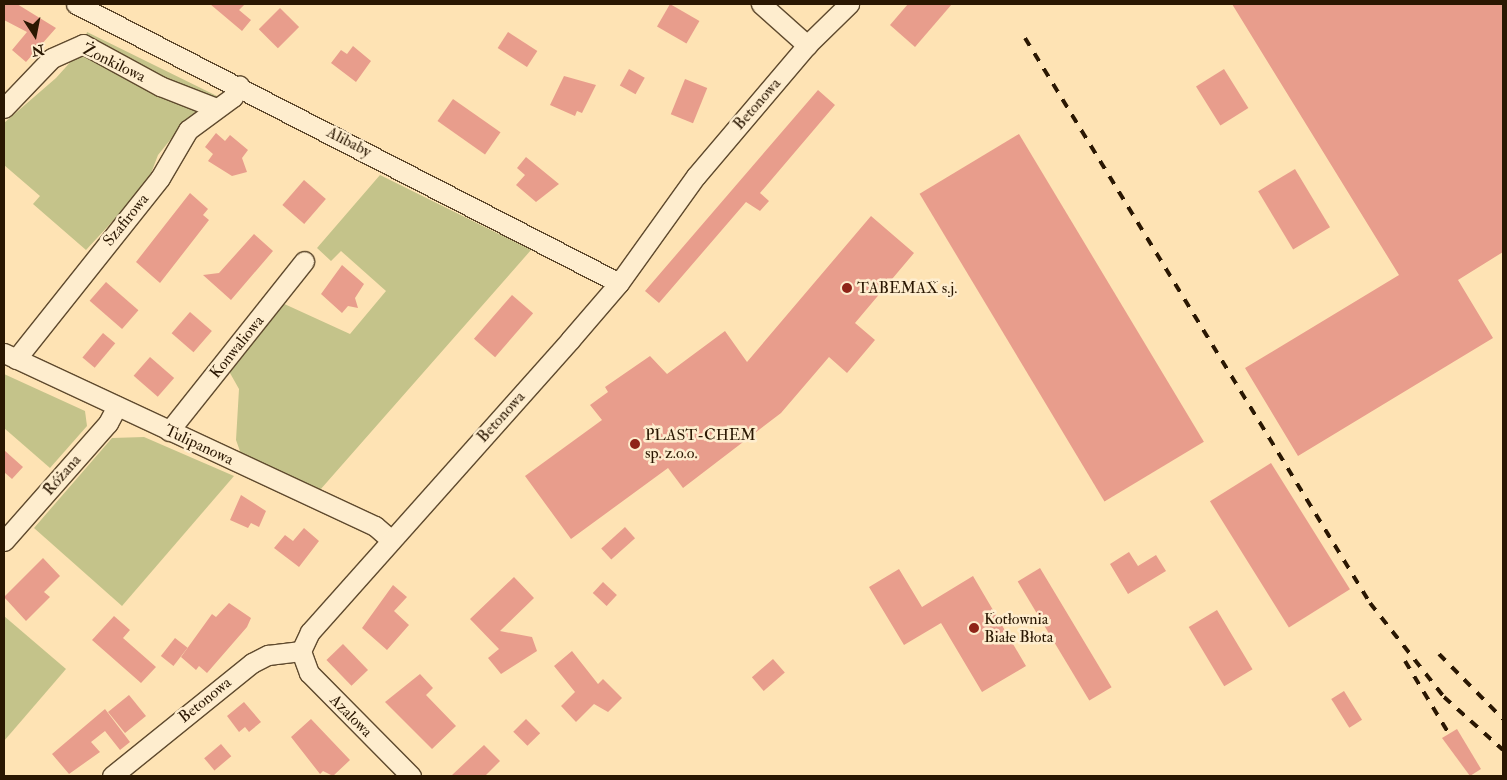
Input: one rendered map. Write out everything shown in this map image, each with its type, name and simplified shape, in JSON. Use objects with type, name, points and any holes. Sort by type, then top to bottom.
[{"type":"street","name":"Alibaby","points":[[76,4],[240,86],[619,283]]},
{"type":"street","points":[[761,4],[807,45]]},
{"type":"street","name":"Betonowa","points":[[112,776],[252,663],[268,655],[301,652],[310,632],[619,283],[696,176],[807,45],[849,4]]},
{"type":"street","name":"Żonkilowa","points":[[4,108],[52,58],[83,44],[160,86],[214,107]]},
{"type":"street","name":"Szafirowa","points":[[10,356],[160,178],[188,130],[214,107],[234,97],[240,86]]},
{"type":"street","name":"Konwaliowa","points":[[169,431],[304,261]]},
{"type":"street","name":"Tulipanowa","points":[[10,356],[375,526],[390,540]]},
{"type":"street","name":"Różana","points":[[4,541],[108,423],[117,406]]},
{"type":"street","name":"Azalowa","points":[[301,652],[309,673],[411,776]]},
{"type":"shaded area","points":[[87,32],[219,97],[179,129],[158,155],[147,184],[86,250],[33,204],[40,196],[4,165],[4,123],[56,78],[83,48]]},
{"type":"shaded area","points":[[380,175],[531,250],[320,490],[241,454],[236,440],[239,389],[226,366],[280,302],[350,334],[386,291],[341,251],[331,261],[317,248]]},
{"type":"shaded area","points":[[4,374],[85,411],[87,426],[50,468],[4,428]]},
{"type":"shaded area","points":[[144,437],[234,476],[122,606],[34,528],[112,438]]},
{"type":"shaded area","points":[[4,616],[66,669],[4,741]]},
{"type":"building","points":[[4,4],[17,4],[56,28],[26,62],[12,50],[27,32],[4,20]]},
{"type":"building","points":[[210,4],[245,4],[239,10],[251,20],[242,31]]},
{"type":"building","points":[[670,4],[699,21],[686,44],[657,27]]},
{"type":"building","points":[[908,4],[952,4],[915,47],[890,25]]},
{"type":"building","points":[[1232,4],[1503,4],[1503,252],[1458,280],[1493,338],[1298,456],[1245,368],[1399,275]]},
{"type":"building","points":[[280,8],[299,27],[278,48],[259,29]]},
{"type":"building","points":[[508,32],[537,51],[527,67],[498,48]]},
{"type":"building","points":[[353,46],[371,61],[356,82],[331,63],[341,50],[347,54]]},
{"type":"building","points":[[629,69],[645,78],[636,94],[620,86]]},
{"type":"building","points":[[1224,69],[1248,108],[1220,125],[1196,86]]},
{"type":"building","points":[[564,76],[596,85],[582,113],[577,111],[575,116],[550,105]]},
{"type":"building","points":[[685,79],[707,88],[693,123],[671,114]]},
{"type":"building","points":[[818,90],[835,105],[760,193],[769,201],[760,211],[746,202],[659,303],[645,291]]},
{"type":"building","points":[[453,99],[501,132],[485,154],[438,121]]},
{"type":"building","points":[[216,133],[225,141],[230,135],[248,150],[242,158],[247,172],[232,176],[208,161],[213,154],[205,147]]},
{"type":"building","points":[[1019,134],[1204,442],[1104,501],[920,194]]},
{"type":"building","points":[[526,157],[559,184],[536,202],[516,185],[525,175],[517,168]]},
{"type":"building","points":[[1295,169],[1330,227],[1293,249],[1258,191]]},
{"type":"building","points":[[304,180],[326,199],[304,224],[282,205]]},
{"type":"building","points":[[190,193],[208,209],[203,215],[209,220],[160,283],[136,262]]},
{"type":"building","points":[[871,216],[914,253],[855,323],[875,340],[847,373],[829,357],[781,413],[683,488],[668,468],[571,539],[525,476],[602,420],[590,405],[608,392],[605,387],[650,356],[667,374],[725,331],[747,362]]},
{"type":"building","points":[[254,234],[273,251],[231,300],[203,275],[219,273]]},
{"type":"building","points":[[342,265],[364,284],[355,298],[358,308],[348,306],[342,313],[321,294]]},
{"type":"building","points":[[106,282],[138,310],[122,329],[90,301]]},
{"type":"building","points":[[512,295],[533,313],[495,357],[474,339]]},
{"type":"building","points":[[190,312],[212,331],[194,352],[172,333]]},
{"type":"building","points":[[103,333],[115,343],[95,368],[82,358]]},
{"type":"building","points":[[150,357],[174,378],[158,397],[134,376]]},
{"type":"building","points":[[4,450],[23,467],[12,479],[4,472]]},
{"type":"building","points":[[1271,463],[1350,589],[1289,628],[1210,501]]},
{"type":"building","points":[[241,495],[266,511],[259,527],[251,523],[248,528],[230,520]]},
{"type":"building","points":[[625,527],[635,538],[611,560],[601,548]]},
{"type":"building","points":[[304,528],[319,541],[299,567],[274,548],[285,535],[293,541]]},
{"type":"building","points":[[1129,552],[1138,566],[1156,555],[1166,571],[1128,594],[1110,564]]},
{"type":"building","points":[[43,558],[60,576],[44,592],[50,597],[26,621],[4,597]]},
{"type":"building","points":[[1040,568],[1112,687],[1089,701],[1018,581]]},
{"type":"building","name":"Kotłownia Białe Błota","points":[[899,569],[922,607],[973,576],[1026,666],[982,692],[941,623],[904,645],[869,587]]},
{"type":"building","points":[[514,577],[534,598],[500,631],[532,637],[537,651],[501,674],[488,658],[499,649],[470,619]]},
{"type":"building","points":[[603,582],[617,595],[607,606],[593,593]]},
{"type":"building","points":[[393,585],[407,597],[394,611],[409,625],[387,650],[362,628]]},
{"type":"building","points":[[229,603],[251,618],[247,627],[207,673],[199,666],[196,670],[181,657],[212,614],[216,617]]},
{"type":"building","points":[[1217,610],[1253,669],[1224,686],[1189,627]]},
{"type":"building","points":[[114,616],[130,630],[123,638],[156,667],[141,683],[92,640]]},
{"type":"building","points":[[175,638],[188,648],[173,666],[161,656]]},
{"type":"building","points":[[343,644],[368,670],[351,686],[326,660]]},
{"type":"building","points":[[572,651],[598,684],[603,679],[622,698],[608,712],[594,704],[576,722],[561,706],[575,692],[554,666]]},
{"type":"building","points":[[773,659],[785,673],[764,691],[752,677]]},
{"type":"building","points":[[420,674],[433,688],[426,695],[456,726],[432,749],[385,702]]},
{"type":"building","points":[[1344,691],[1362,720],[1349,728],[1331,699]]},
{"type":"building","points":[[129,695],[146,716],[125,733],[108,712]]},
{"type":"building","points":[[244,702],[261,722],[249,732],[245,727],[239,732],[227,716]]},
{"type":"building","points":[[105,709],[130,742],[120,750],[105,731],[91,742],[100,752],[69,774],[52,754]]},
{"type":"building","points":[[311,719],[350,760],[333,776],[323,771],[320,774],[291,737]]},
{"type":"building","points":[[526,719],[540,733],[527,746],[513,732]]},
{"type":"building","points":[[1457,729],[1481,769],[1470,776],[1442,738]]},
{"type":"building","points":[[221,744],[231,756],[214,770],[204,758]]},
{"type":"building","points":[[484,745],[500,761],[485,776],[451,776]]},
{"type":"railway","points":[[1025,38],[1370,603],[1444,697],[1503,750]]},
{"type":"railway","points":[[1439,654],[1503,719]]},
{"type":"railway","points":[[1405,661],[1449,734]]},
{"type":"place","name":"TABEMAX s.j.","points":[[847,288]]},
{"type":"place","name":"PLAST-CHEM sp. z.o.o.","points":[[635,444]]},
{"type":"place","name":"Kotłownia Białe Błota","points":[[974,628]]}]
